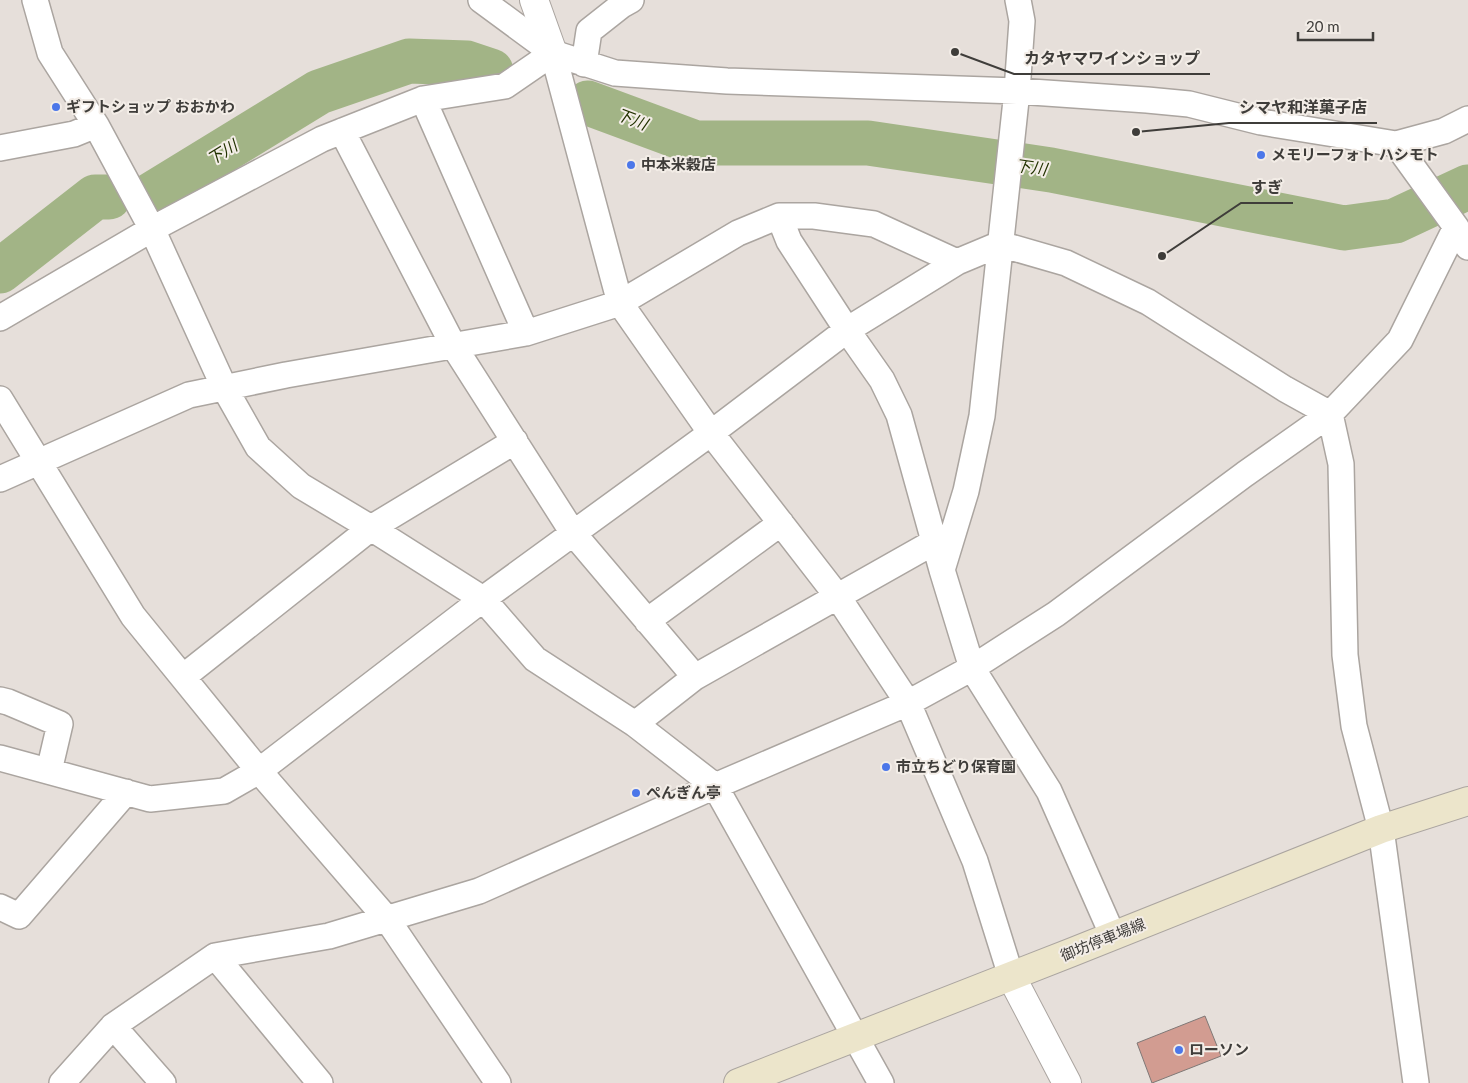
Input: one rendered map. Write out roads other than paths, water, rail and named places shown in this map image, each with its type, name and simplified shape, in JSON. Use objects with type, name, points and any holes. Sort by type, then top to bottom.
[{"type":"main road","name":"御坊停車場線","points":[[738,1083],[1381,829],[1468,801]]},
{"type":"street","points":[[35,0],[50,53],[96,125],[152,230],[224,387],[258,447],[301,486],[483,599],[535,659],[635,724],[715,786],[881,1083]]},
{"type":"street","points":[[481,0],[553,53],[615,73],[727,82],[1017,91],[1189,104],[1261,122],[1396,144],[1444,131],[1468,119]]},
{"type":"street","points":[[534,0],[553,53],[620,303],[711,432],[838,597],[908,703],[975,861],[1010,976],[1067,1083]]},
{"type":"street","points":[[584,64],[589,31],[631,0]]},
{"type":"street","points":[[942,570],[966,491],[982,416],[1017,91],[1022,21],[1018,0]]},
{"type":"street","points":[[0,318],[152,230],[322,139],[423,99],[505,86],[553,53]]},
{"type":"street","points":[[423,99],[526,333]]},
{"type":"street","points":[[0,148],[74,134],[96,125]]},
{"type":"street","points":[[342,131],[453,345],[573,533],[695,677]]},
{"type":"street","points":[[62,1083],[113,1026],[215,956],[329,936],[479,891],[908,703],[972,668],[1056,614],[1245,474],[1330,414],[1400,340],[1462,237],[1396,144]]},
{"type":"street","points":[[779,216],[788,241],[882,380],[899,415],[942,570],[972,668],[1050,791],[1113,936]]},
{"type":"street","points":[[0,479],[189,395],[224,387],[526,333],[620,303],[738,233],[779,216],[814,216],[874,224],[957,262]]},
{"type":"street","points":[[0,758],[150,799],[224,791],[259,771],[483,599],[847,330],[957,262],[1000,244],[1066,264],[1148,302],[1285,389],[1330,414],[1341,464],[1345,655],[1354,726],[1381,829],[1416,1083]]},
{"type":"street","points":[[0,399],[134,616],[259,771],[387,919],[498,1083]]},
{"type":"street","points":[[183,677],[371,528],[514,441]]},
{"type":"street","points":[[647,620],[781,523]]},
{"type":"street","points":[[635,724],[695,677],[934,542]]},
{"type":"street","points":[[0,700],[60,724],[49,771]]},
{"type":"street","points":[[0,906],[19,916],[126,792]]},
{"type":"street","points":[[215,956],[320,1083]]},
{"type":"street","points":[[113,1026],[163,1083]]},
{"type":"waterway","name":"下川","points":[[151,195],[319,92],[409,61],[467,63],[491,71]]},
{"type":"waterway","name":"下川","points":[[588,103],[696,143],[868,143],[1051,170],[1344,228],[1395,221],[1468,187]]},
{"type":"waterway","name":"下川","points":[[0,271],[95,197],[109,197]]},
{"type":"place","name":"カタヤマワインショップ","points":[[955,52]]},
{"type":"place","name":"ギフトショップ おおかわ","points":[[56,107]]},
{"type":"place","name":"シマヤ和洋菓子店","points":[[1136,132]]},
{"type":"place","name":"メモリーフォト ハシモト","points":[[1261,155]]},
{"type":"place","name":"中本米穀店","points":[[631,165]]},
{"type":"place","name":"すぎ","points":[[1162,256]]},
{"type":"place","name":"市立ちどり保育園","points":[[886,767]]},
{"type":"place","name":"ぺんぎん亭","points":[[636,793]]},
{"type":"place","name":"ローソン","points":[[1179,1050]]}]
